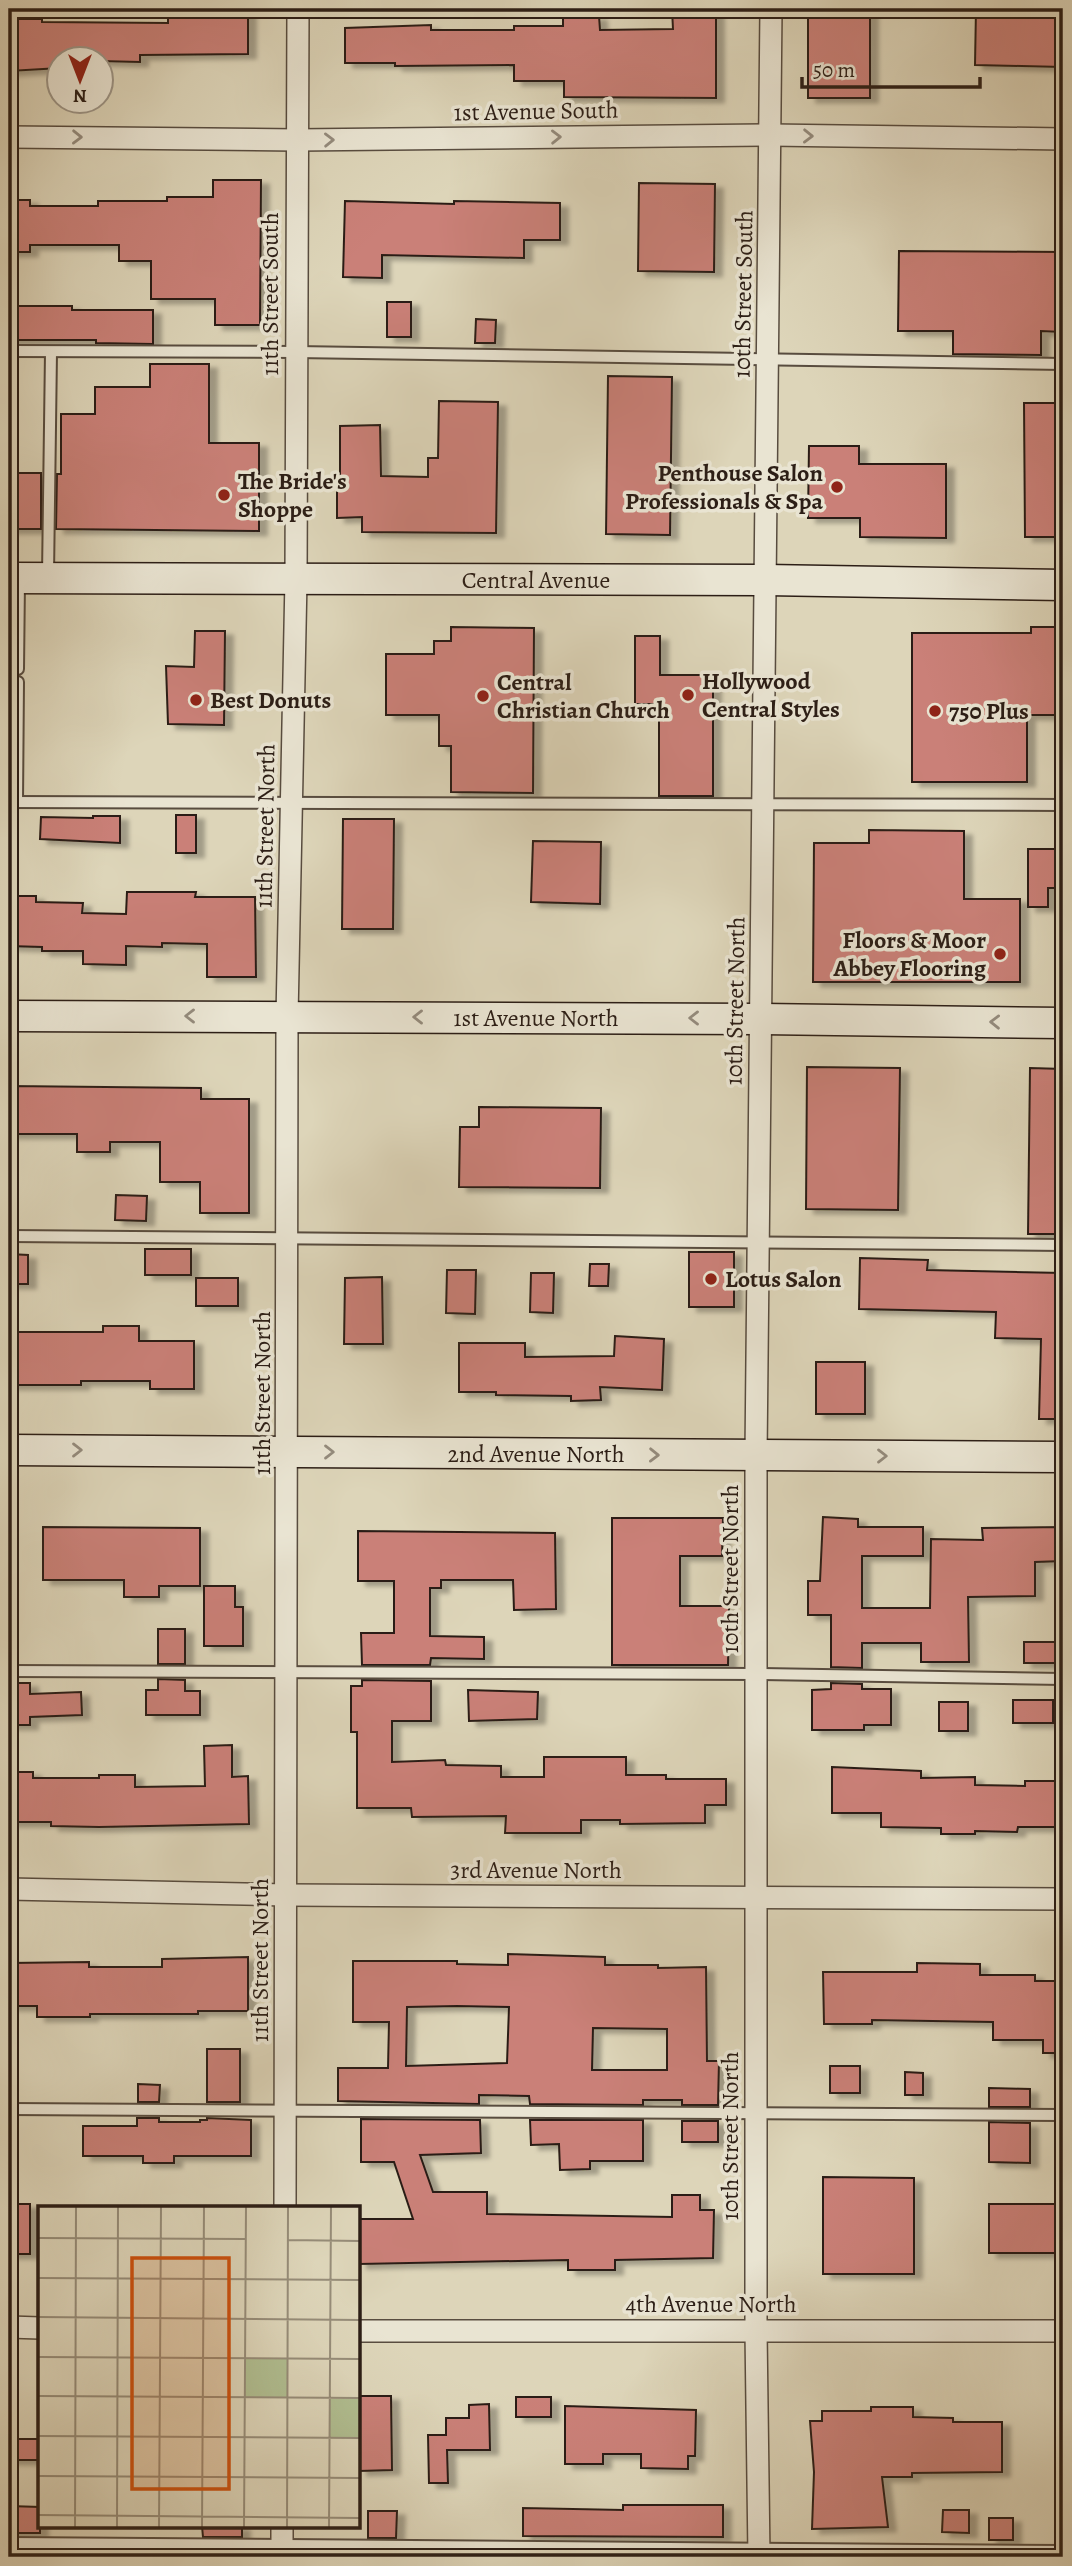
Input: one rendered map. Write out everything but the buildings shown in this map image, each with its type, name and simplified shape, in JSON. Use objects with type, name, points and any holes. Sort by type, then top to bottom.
[{"type":"main road","name":"Central Avenue","points":[[25,578],[766,580],[1063,585]]},
{"type":"main road","name":"1st Avenue North","points":[[9,1016],[761,1018],[1063,1023]]},
{"type":"main road","name":"2nd Avenue North","points":[[9,1450],[1063,1457]]},
{"type":"street","name":"11th Street South","points":[[296,579],[298,9]]},
{"type":"street","name":"10th Street South","points":[[766,580],[771,9]]},
{"type":"street","name":"1st Avenue South","points":[[9,137],[297,140],[771,135],[1063,139]]},
{"type":"street","name":"11th Street North","points":[[285,2206],[287,1017],[296,579]]},
{"type":"street","name":"10th Street North","points":[[759,2554],[756,2331],[757,1455],[766,580]]},
{"type":"street","name":"3rd Avenue North","points":[[9,1889],[286,1895],[1063,1899]]},
{"type":"street","points":[[9,2327],[38,2328]]},
{"type":"street","name":"4th Avenue North","points":[[360,2331],[1063,2331]]},
{"type":"lane","points":[[9,351],[296,352],[1063,364]]},
{"type":"lane","points":[[18,669],[25,578],[51,352]]},
{"type":"lane","points":[[18,682],[13,802],[1063,806]]},
{"type":"lane","points":[[9,1236],[1063,1245]]},
{"type":"lane","points":[[9,1671],[757,1674],[1063,1679]]},
{"type":"lane","points":[[9,2109],[1063,2115]]},
{"type":"lane","points":[[9,2543],[282,2542],[759,2554],[1063,2551]]},
{"type":"place","name":"Penthouse Salon Professionals & Spa","points":[[837,487]]},
{"type":"place","name":"The Bride's Shoppe","points":[[224,495]]},
{"type":"place","name":"Hollywood Central Styles","points":[[688,695]]},
{"type":"place","name":"Central Christian Church","points":[[483,696]]},
{"type":"place","name":"Best Donuts","points":[[196,700]]},
{"type":"place","name":"750 Plus","points":[[935,711]]},
{"type":"place","name":"Floors & Moor Abbey Flooring","points":[[1000,954]]},
{"type":"place","name":"Lotus Salon","points":[[711,1279]]}]
